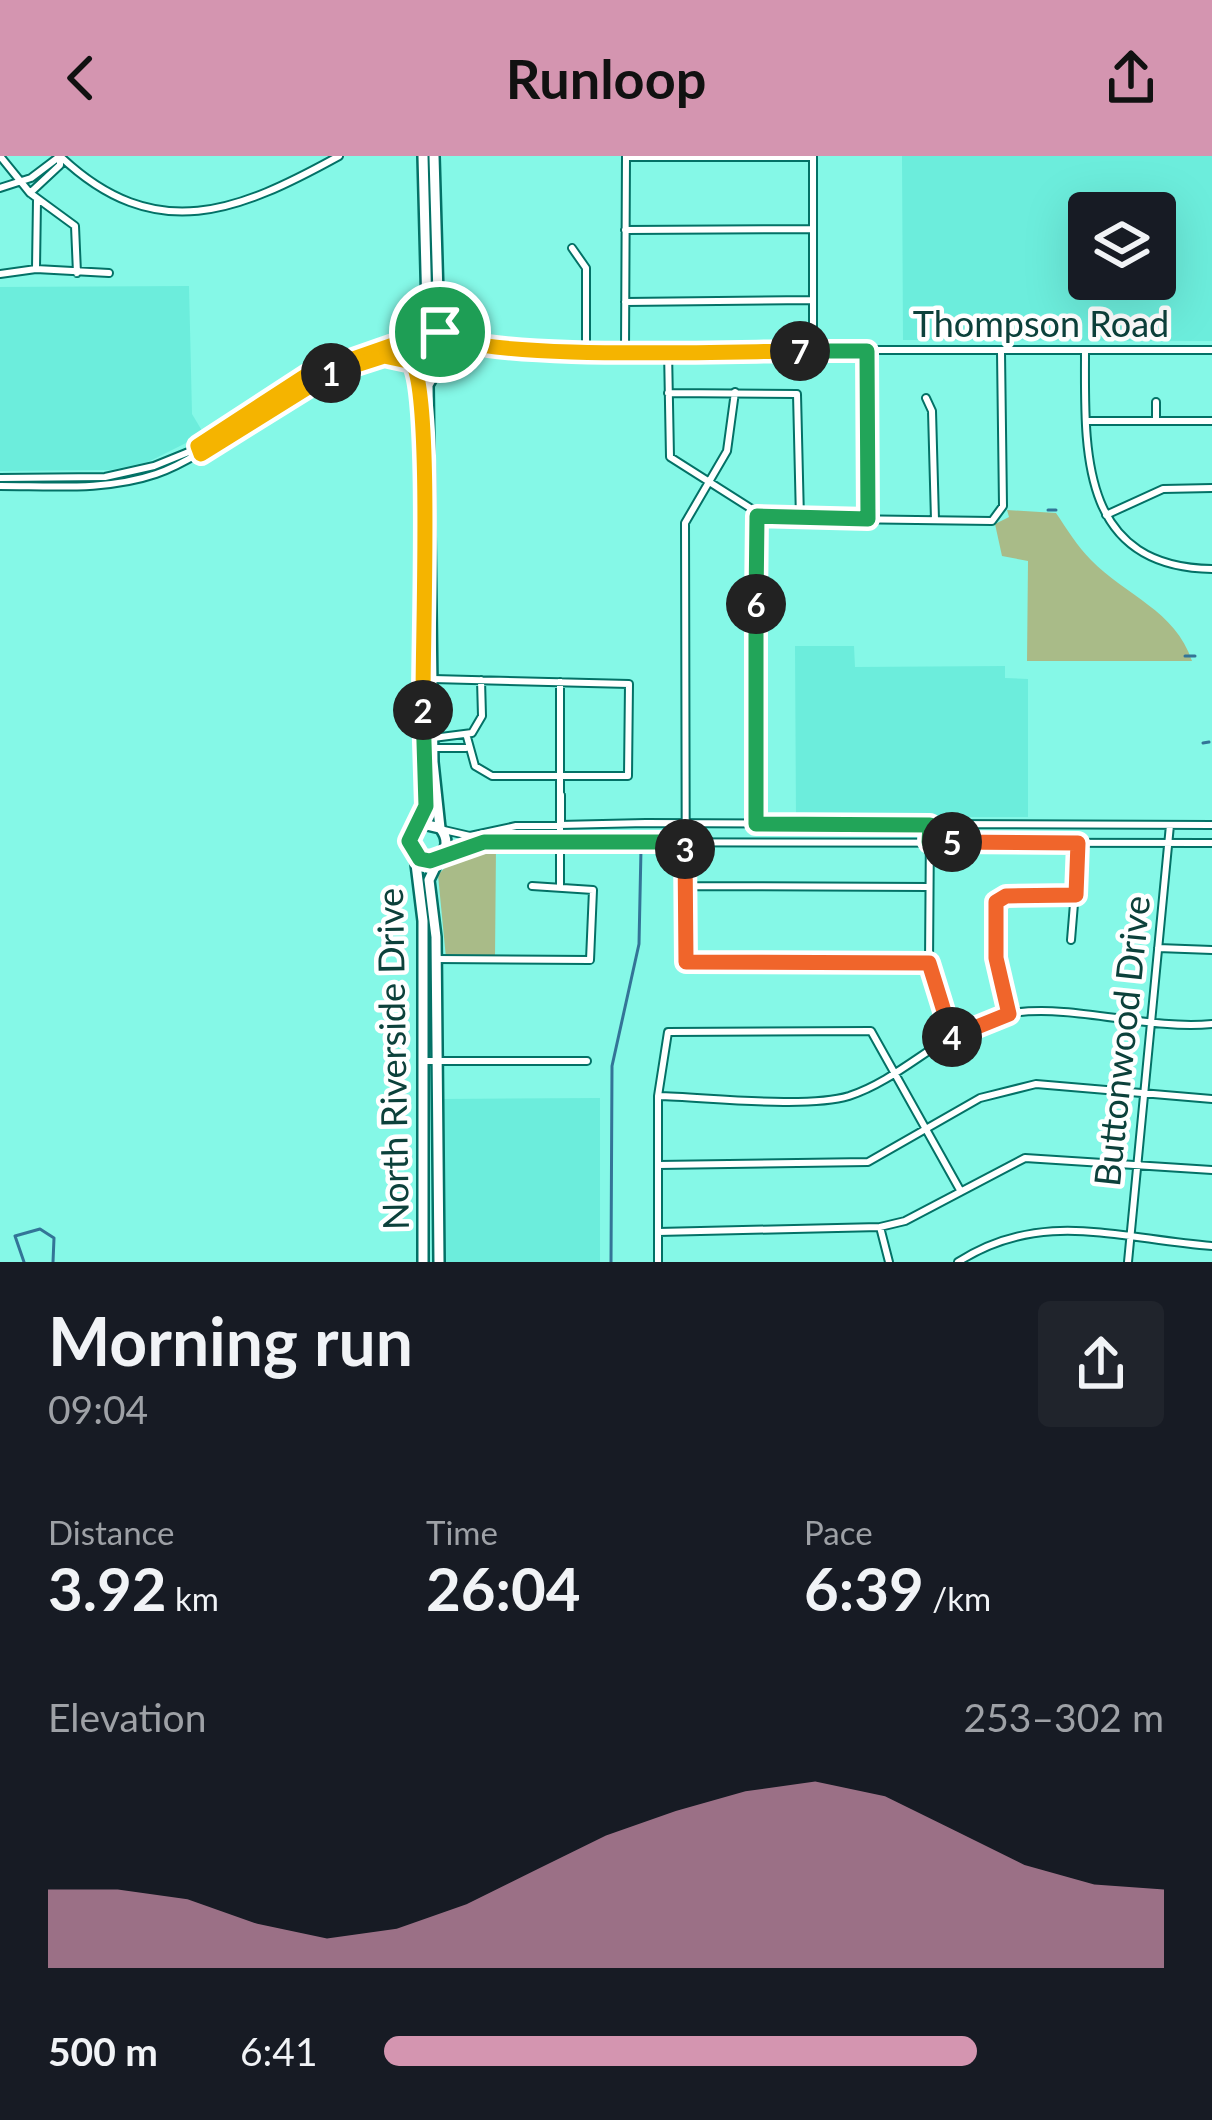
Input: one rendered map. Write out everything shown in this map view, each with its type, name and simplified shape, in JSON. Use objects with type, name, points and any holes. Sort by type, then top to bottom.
[{"type":"main road","points":[[410,339],[420,330],[427,310],[423,156]]},
{"type":"main road","name":"North Riverside Drive","points":[[423,1262],[423,921],[416,856],[410,846],[427,798],[428,385],[441,365],[443,335],[434,276],[434,156]]},
{"type":"main road","points":[[420,330],[443,335]]},
{"type":"main road","name":"North Riverside Drive","points":[[410,339],[423,427],[433,743],[446,845],[430,880],[436,959],[439,1262]]},
{"type":"main road","points":[[414,363],[441,365]]},
{"type":"main road","points":[[413,830],[429,823],[441,829]]},
{"type":"main road","name":"North Riverside Drive","points":[[416,856],[425,861],[441,855]]},
{"type":"street","points":[[1,156],[34,197],[74,226],[77,273]]},
{"type":"street","points":[[0,188],[21,184],[60,156]]},
{"type":"street","points":[[60,156],[119,196],[160,209],[197,212],[259,200],[339,156]]},
{"type":"street","points":[[36,269],[34,197],[60,164],[60,156]]},
{"type":"street","points":[[625,350],[626,156],[813,157],[813,351]]},
{"type":"street","points":[[35,175],[42,182]]},
{"type":"street","points":[[625,230],[813,229]]},
{"type":"street","points":[[572,248],[582,254],[586,268],[586,350]]},
{"type":"street","points":[[0,274],[36,269],[109,273]]},
{"type":"street","points":[[625,302],[812,300]]},
{"type":"street","name":"Thompson Road","points":[[443,335],[510,350]]},
{"type":"street","points":[[0,482],[95,482],[200,450],[330,369],[410,339]]},
{"type":"street","name":"Thompson Road","points":[[441,365],[471,352],[510,350],[1212,350]]},
{"type":"street","points":[[668,350],[670,457],[757,516],[935,520],[996,519],[1003,506],[1001,351]]},
{"type":"street","points":[[867,351],[868,519]]},
{"type":"street","points":[[1085,351],[1089,476],[1106,514],[1119,534],[1161,560],[1212,569]]},
{"type":"street","points":[[330,369],[384,356],[414,363]]},
{"type":"street","points":[[735,392],[734,432],[685,524],[686,962],[929,963]]},
{"type":"street","points":[[668,393],[796,394],[800,519]]},
{"type":"street","points":[[926,398],[932,411],[935,520]]},
{"type":"street","points":[[1156,402],[1156,421]]},
{"type":"street","points":[[1086,421],[1212,421]]},
{"type":"street","points":[[1106,514],[1141,494],[1212,488]]},
{"type":"street","points":[[756,824],[757,516]]},
{"type":"street","points":[[433,680],[481,680],[560,680],[624,680],[630,688],[628,776],[492,776],[476,766],[467,737],[482,716],[481,680]]},
{"type":"street","points":[[560,680],[560,886]]},
{"type":"street","points":[[433,743],[467,737]]},
{"type":"street","points":[[433,743],[467,748]]},
{"type":"street","points":[[930,825],[929,963],[952,1038]]},
{"type":"street","name":"Buttonwood Drive","points":[[1127,1262],[1170,825]]},
{"type":"street","points":[[441,829],[470,836],[516,826],[1212,825]]},
{"type":"street","points":[[441,855],[484,842],[1212,843]]},
{"type":"street","points":[[1070,940],[1078,843]]},
{"type":"street","points":[[436,959],[587,962],[592,953],[593,890],[532,886]]},
{"type":"street","points":[[685,886],[929,887]]},
{"type":"street","points":[[1009,1014],[996,958],[996,902],[1006,896],[1076,895]]},
{"type":"street","points":[[1158,948],[1212,950]]},
{"type":"street","points":[[658,1096],[838,1098],[1009,1014],[1055,1012],[1212,1024]]},
{"type":"street","points":[[658,1262],[658,1096],[668,1032],[872,1031],[960,1190]]},
{"type":"street","points":[[422,1061],[587,1061]]},
{"type":"street","points":[[658,1165],[846,1166],[868,1162],[980,1098],[1012,1088],[1063,1085],[1212,1099]]},
{"type":"street","points":[[658,1232],[880,1227],[905,1221],[1025,1158],[1212,1170]]},
{"type":"street","points":[[880,1227],[890,1262]]},
{"type":"street","points":[[958,1262],[1001,1238],[1033,1230],[1212,1246]]},
{"type":"shaded area","points":[[902,156],[1212,156],[1212,341],[903,340]]},
{"type":"shaded area","points":[[189,286],[192,414],[204,434],[148,462],[111,470],[0,471],[0,287]]},
{"type":"shaded area","points":[[795,646],[854,646],[855,667],[1005,666],[1005,678],[1028,679],[1028,817],[796,817]]},
{"type":"shaded area","points":[[600,1098],[600,1262],[443,1262],[442,1099]]},
{"type":"green space","points":[[1007,510],[1056,513],[1091,560],[1174,629],[1192,661],[1027,661],[1028,561],[1002,556],[995,524],[1009,517]]},
{"type":"green space","points":[[480,847],[496,847],[495,958],[446,958],[438,875],[450,862]]},
{"type":"waterway","points":[[1048,510],[1056,510]]},
{"type":"waterway","points":[[1185,656],[1195,656]]},
{"type":"waterway","points":[[1203,743],[1209,742]]},
{"type":"waterway","points":[[611,1262],[612,1066],[639,944],[641,849]]},
{"type":"waterway","points":[[24,1262],[15,1236],[40,1229],[54,1238],[53,1262]]},
{"type":"route","points":[[420,330],[440,332],[458,344],[510,350],[867,351],[868,519],[757,516],[756,824],[930,825],[929,842],[1078,843],[1076,895],[1006,896],[996,902],[996,958],[1009,1014],[952,1038],[929,963],[686,962],[685,842],[484,842],[430,861],[412,852],[410,835],[427,798],[423,427],[416,365],[384,356],[331,373],[201,454],[198,446],[307,375],[393,346],[420,330]]}]
